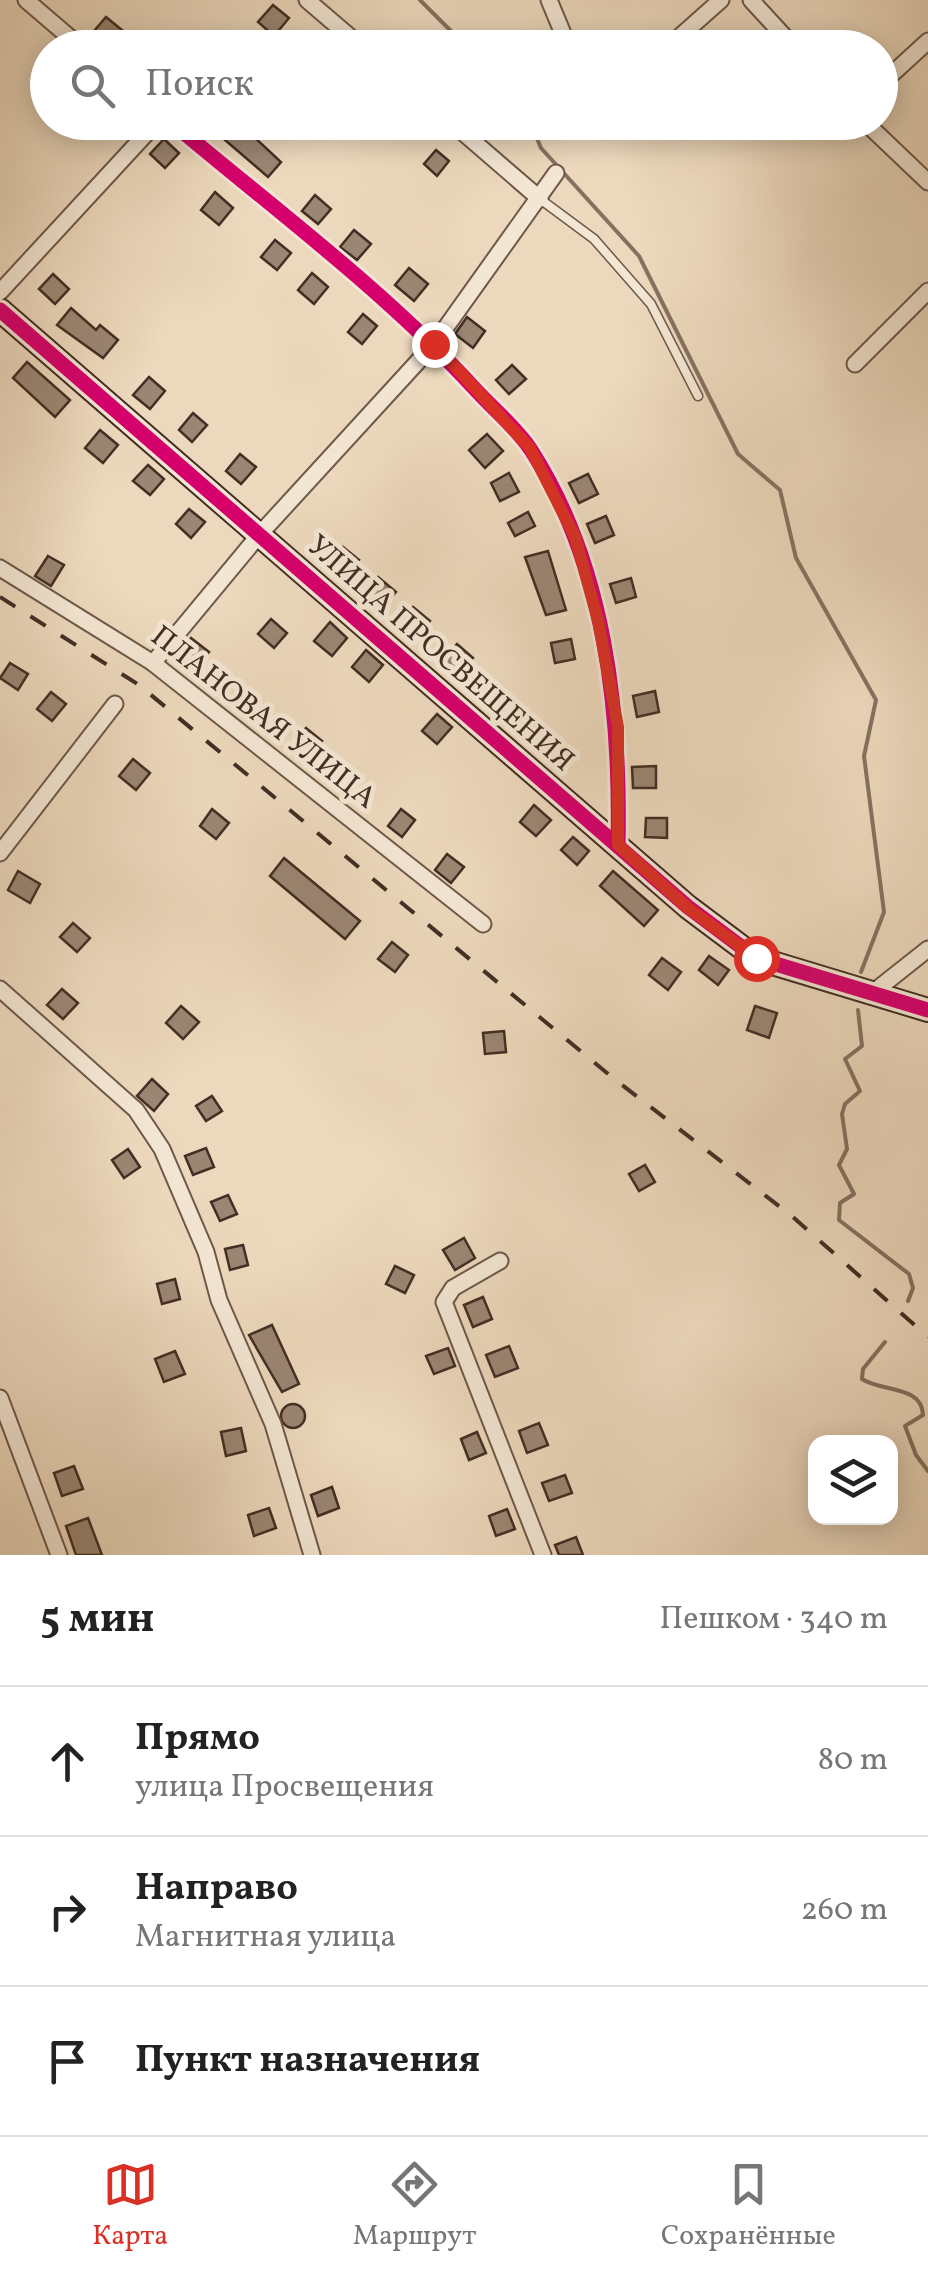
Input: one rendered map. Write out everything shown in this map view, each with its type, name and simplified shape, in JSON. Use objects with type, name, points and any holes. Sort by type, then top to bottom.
[{"type":"street","points":[[26,0],[61,30]]},
{"type":"street","points":[[307,0],[341,30]]},
{"type":"street","points":[[549,0],[562,30]]},
{"type":"street","points":[[687,30],[721,0]]},
{"type":"street","points":[[751,0],[778,30]]},
{"type":"street","points":[[898,68],[928,41]]},
{"type":"street","points":[[0,292],[140,140]]},
{"type":"street","points":[[192,140],[434,344],[530,448],[575,537],[598,620],[618,727],[618,845]]},
{"type":"street","points":[[472,140],[540,199]]},
{"type":"street","points":[[885,140],[928,182]]},
{"type":"street","points":[[152,663],[259,534],[434,344],[556,172]]},
{"type":"street","points":[[855,364],[928,291]]},
{"type":"street","name":"УЛИЦА ПРОСВЕЩЕНИЯ","points":[[0,310],[688,908],[756,958],[928,1010]]},
{"type":"street","name":"ПЛАНОВАЯ УЛИЦА","points":[[0,568],[152,663],[483,924]]},
{"type":"street","points":[[0,852],[115,704]]},
{"type":"street","points":[[880,987],[928,949]]},
{"type":"street","points":[[0,989],[136,1110],[162,1149],[206,1252],[218,1300],[272,1424],[312,1555]]},
{"type":"street","points":[[500,1261],[453,1288],[444,1302],[543,1555]]},
{"type":"street","points":[[0,1398],[59,1555]]},
{"type":"lane","points":[[540,199],[594,239],[652,304],[698,396]]},
{"type":"building","points":[[273,5],[289,18],[279,30],[267,30],[258,22]]},
{"type":"building","points":[[106,17],[122,30],[95,30]]},
{"type":"building","points":[[163,140],[179,153],[165,168],[150,154]]},
{"type":"building","points":[[225,140],[257,140],[281,162],[268,177]]},
{"type":"building","points":[[436,150],[449,161],[437,176],[424,164]]},
{"type":"building","points":[[215,192],[233,208],[219,225],[201,210]]},
{"type":"building","points":[[315,195],[331,209],[318,224],[302,211]]},
{"type":"building","points":[[354,230],[371,244],[357,260],[340,247]]},
{"type":"building","points":[[275,240],[291,253],[277,270],[261,257]]},
{"type":"building","points":[[409,268],[428,284],[414,301],[395,285]]},
{"type":"building","points":[[312,273],[328,287],[314,304],[298,290]]},
{"type":"building","points":[[53,274],[69,289],[55,304],[39,289]]},
{"type":"building","points":[[71,308],[96,330],[100,325],[118,340],[103,358],[57,325]]},
{"type":"building","points":[[363,314],[377,326],[362,344],[348,332]]},
{"type":"building","points":[[467,317],[485,331],[473,348],[455,334]]},
{"type":"building","points":[[27,362],[70,400],[55,417],[13,378]]},
{"type":"building","points":[[512,365],[526,379],[509,394],[496,380]]},
{"type":"building","points":[[149,377],[165,391],[150,409],[133,395]]},
{"type":"building","points":[[193,413],[207,425],[192,442],[179,430]]},
{"type":"building","points":[[100,430],[118,445],[103,463],[85,448]]},
{"type":"building","points":[[487,434],[503,451],[485,468],[469,450]]},
{"type":"building","points":[[240,454],[256,467],[241,484],[226,471]]},
{"type":"building","points":[[148,465],[164,479],[150,495],[133,481]]},
{"type":"building","points":[[509,473],[519,492],[500,501],[491,483]]},
{"type":"building","points":[[588,474],[598,494],[579,503],[569,483]]},
{"type":"building","points":[[189,509],[205,522],[191,538],[176,524]]},
{"type":"building","points":[[528,512],[535,526],[515,536],[508,523]]},
{"type":"building","points":[[606,516],[614,535],[595,543],[587,524]]},
{"type":"building","points":[[343,547],[359,560],[344,577],[329,563]]},
{"type":"building","points":[[548,551],[566,610],[546,615],[525,557]]},
{"type":"building","points":[[48,556],[64,565],[51,586],[35,576]]},
{"type":"building","points":[[378,577],[396,592],[381,609],[363,594]]},
{"type":"building","points":[[631,578],[636,597],[616,603],[610,584]]},
{"type":"building","points":[[413,607],[430,621],[415,639],[398,624]]},
{"type":"building","points":[[271,619],[287,633],[274,648],[258,634]]},
{"type":"building","points":[[330,622],[347,638],[332,656],[314,641]]},
{"type":"building","points":[[191,638],[209,652],[195,669],[177,655]]},
{"type":"building","points":[[571,639],[575,659],[555,663],[551,643]]},
{"type":"building","points":[[457,644],[473,658],[458,676],[441,662]]},
{"type":"building","points":[[366,650],[383,665],[369,682],[352,667]]},
{"type":"building","points":[[10,663],[28,674],[18,690],[0,678]]},
{"type":"building","points":[[655,691],[659,712],[637,717],[633,696]]},
{"type":"building","points":[[51,692],[66,704],[52,721],[37,709]]},
{"type":"building","points":[[437,714],[452,727],[437,744],[422,731]]},
{"type":"building","points":[[306,728],[322,741],[308,759],[291,746]]},
{"type":"building","points":[[133,759],[150,773],[136,790],[119,776]]},
{"type":"building","points":[[656,766],[656,788],[633,788],[632,767]]},
{"type":"building","points":[[534,805],[551,820],[536,836],[520,822]]},
{"type":"building","points":[[212,809],[229,823],[216,839],[200,826]]},
{"type":"building","points":[[401,809],[415,820],[402,837],[388,826]]},
{"type":"building","points":[[646,818],[667,818],[667,838],[645,837]]},
{"type":"building","points":[[573,837],[589,851],[577,865],[561,850]]},
{"type":"building","points":[[447,854],[464,867],[451,883],[435,870]]},
{"type":"building","points":[[284,858],[360,921],[345,939],[270,876]]},
{"type":"building","points":[[18,871],[40,884],[30,903],[8,890]]},
{"type":"building","points":[[613,871],[658,910],[644,926],[600,886]]},
{"type":"building","points":[[73,923],[90,938],[77,952],[60,937]]},
{"type":"building","points":[[392,942],[408,955],[395,972],[378,959]]},
{"type":"building","points":[[709,956],[729,970],[718,985],[699,970]]},
{"type":"building","points":[[662,958],[681,972],[668,990],[649,975]]},
{"type":"building","points":[[62,989],[78,1003],[63,1019],[47,1005]]},
{"type":"building","points":[[181,1006],[199,1022],[183,1039],[166,1023]]},
{"type":"building","points":[[755,1006],[777,1013],[769,1038],[747,1030]]},
{"type":"building","points":[[504,1031],[506,1052],[485,1054],[483,1033]]},
{"type":"building","points":[[152,1079],[168,1094],[154,1111],[137,1096]]},
{"type":"building","points":[[212,1096],[222,1111],[206,1121],[196,1106]]},
{"type":"building","points":[[206,1148],[214,1167],[193,1175],[185,1156]]},
{"type":"building","points":[[128,1149],[140,1167],[124,1178],[112,1160]]},
{"type":"building","points":[[645,1165],[655,1182],[639,1191],[629,1174]]},
{"type":"building","points":[[228,1195],[237,1214],[220,1221],[211,1202]]},
{"type":"building","points":[[464,1238],[475,1258],[455,1270],[443,1250]]},
{"type":"building","points":[[243,1245],[248,1265],[230,1270],[225,1249]]},
{"type":"building","points":[[395,1266],[414,1275],[405,1293],[386,1284]]},
{"type":"building","points":[[175,1279],[180,1299],[162,1304],[157,1284]]},
{"type":"building","points":[[483,1297],[492,1319],[473,1327],[464,1305]]},
{"type":"building","points":[[272,1325],[299,1384],[282,1392],[249,1335]]},
{"type":"building","points":[[509,1346],[518,1368],[495,1377],[486,1355]]},
{"type":"building","points":[[448,1348],[455,1366],[434,1374],[426,1356]]},
{"type":"building","points":[[175,1351],[185,1374],[164,1382],[155,1359]]},
{"type":"building","points":[[293,1404],[305,1416],[293,1428],[281,1416]]},
{"type":"building","points":[[539,1423],[548,1445],[527,1453],[519,1431]]},
{"type":"building","points":[[241,1428],[246,1451],[226,1456],[221,1432]]},
{"type":"building","points":[[477,1432],[486,1453],[469,1460],[461,1439]]},
{"type":"building","points":[[74,1466],[83,1489],[62,1496],[54,1473]]},
{"type":"building","points":[[565,1475],[572,1493],[549,1501],[542,1483]]},
{"type":"building","points":[[332,1487],[339,1508],[318,1516],[311,1495]]},
{"type":"building","points":[[269,1508],[276,1528],[254,1536],[248,1515]]},
{"type":"building","points":[[507,1509],[515,1529],[496,1536],[489,1516]]},
{"type":"building","points":[[88,1518],[102,1555],[76,1555],[66,1526]]},
{"type":"building","points":[[576,1537],[583,1555],[559,1555],[555,1545]]},
{"type":"waterway","points":[[420,0],[450,30]]},
{"type":"waterway","points":[[538,140],[639,256],[738,454],[780,490],[796,558],[876,700],[864,756],[884,912],[861,972]]},
{"type":"waterway","points":[[858,1010],[862,1046],[845,1059],[860,1091],[845,1104],[842,1114],[847,1149],[839,1165],[854,1194],[840,1203],[839,1220],[909,1274],[913,1288],[908,1301]]},
{"type":"waterway","points":[[885,1342],[863,1369],[862,1379],[908,1394],[921,1405],[923,1415],[905,1426],[916,1455],[928,1471]]},
{"type":"railway","points":[[0,597],[139,685],[613,1078],[793,1217],[928,1337]]},
{"type":"cycle path","points":[[193,140],[403,317],[531,450],[556,494],[592,590],[611,691],[618,845]]},
{"type":"cycle path","points":[[0,310],[688,907],[756,958],[928,1010]]},
{"type":"route","points":[[434,344],[530,448],[575,537],[598,620],[618,727],[618,845],[688,908],[756,958]]}]
